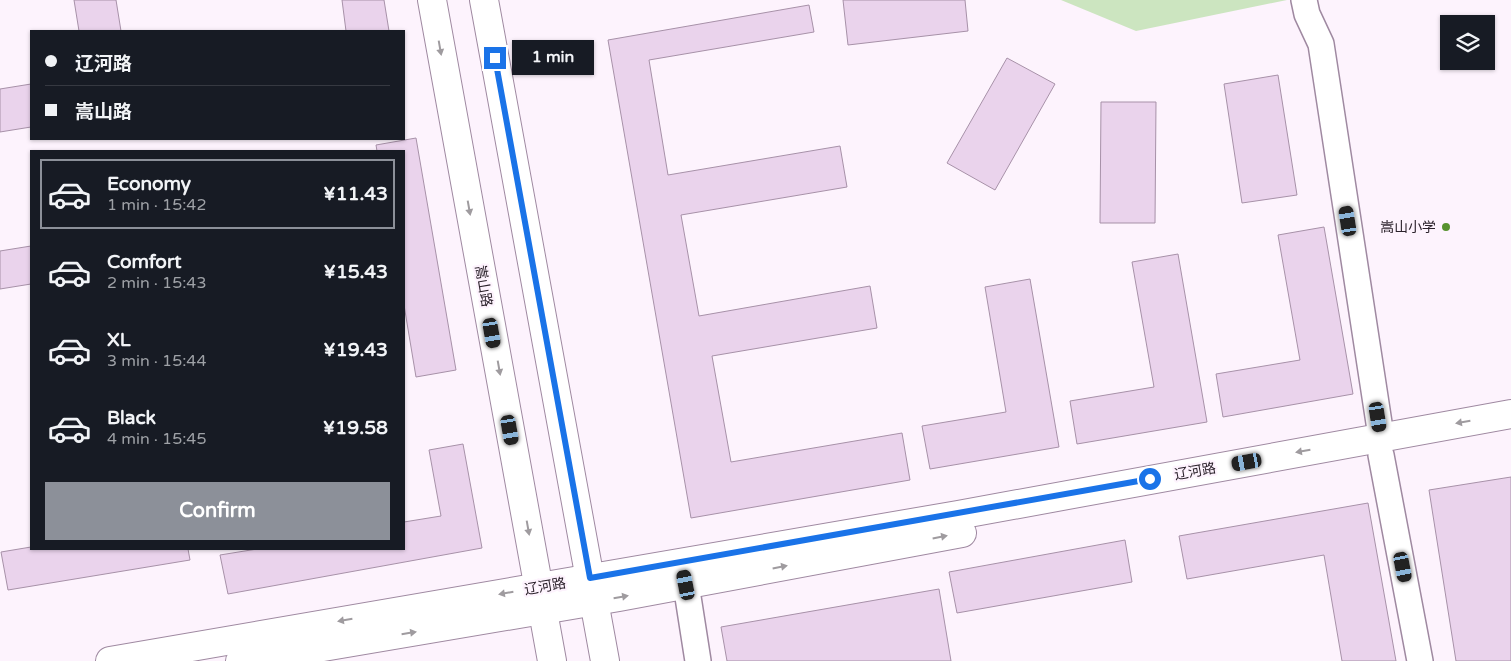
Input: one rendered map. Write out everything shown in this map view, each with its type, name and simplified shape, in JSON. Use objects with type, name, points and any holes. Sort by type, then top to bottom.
[{"type":"main road","name":"嵩山路","points":[[432,0],[552,661]]},
{"type":"main road","points":[[484,0],[605,661]]},
{"type":"main road","name":"辽河路","points":[[1382,446],[1511,414]]},
{"type":"main road","name":"辽河路","points":[[240,661],[541,599],[684,573],[958,515],[1382,446],[1511,431]]},
{"type":"main road","name":"辽河路","points":[[110,661],[541,599]]},
{"type":"street","points":[[1304,0],[1307,14],[1321,44],[1382,446],[1420,661]]},
{"type":"street","points":[[684,573],[698,661]]},
{"type":"green space","points":[[1061,0],[1287,0],[1136,31]]},
{"type":"building","points":[[74,0],[116,0],[121,30],[79,30]]},
{"type":"building","points":[[342,0],[384,0],[389,30],[346,30]]},
{"type":"building","points":[[843,0],[965,0],[968,31],[848,45]]},
{"type":"building","points":[[809,5],[814,32],[649,60],[668,175],[840,146],[847,187],[681,215],[699,316],[870,286],[877,328],[712,356],[731,462],[902,433],[910,480],[691,518],[608,40]]},
{"type":"building","points":[[1007,58],[1055,84],[995,190],[947,163]]},
{"type":"building","points":[[1278,75],[1297,195],[1242,203],[1224,84]]},
{"type":"building","points":[[30,84],[30,127],[0,132],[0,89]]},
{"type":"building","points":[[1101,102],[1156,102],[1155,223],[1100,223]]},
{"type":"building","points":[[416,138],[456,370],[416,377],[405,311],[405,150],[377,150],[376,145]]},
{"type":"building","points":[[1324,227],[1353,394],[1223,417],[1216,374],[1300,360],[1278,235]]},
{"type":"building","points":[[30,246],[30,284],[0,289],[0,251]]},
{"type":"building","points":[[1178,254],[1207,422],[1077,444],[1070,401],[1154,387],[1132,262]]},
{"type":"building","points":[[1030,279],[1059,447],[930,469],[922,426],[1006,412],[985,287]]},
{"type":"building","points":[[463,444],[482,548],[228,594],[220,555],[251,550],[405,550],[405,522],[441,516],[429,450]]},
{"type":"building","points":[[1511,477],[1511,661],[1456,661],[1429,490]]},
{"type":"building","points":[[1368,503],[1396,661],[1342,661],[1324,555],[1187,579],[1179,536]]},
{"type":"building","points":[[1125,540],[1132,582],[957,613],[949,572]]},
{"type":"building","points":[[30,547],[30,550],[188,550],[190,560],[8,590],[1,552]]},
{"type":"building","points":[[939,589],[951,661],[727,661],[721,627]]},
{"type":"place","name":"嵩山小学","points":[[1446,227]]},
{"type":"route","points":[[495,58],[590,578],[958,515],[1150,479]]}]
